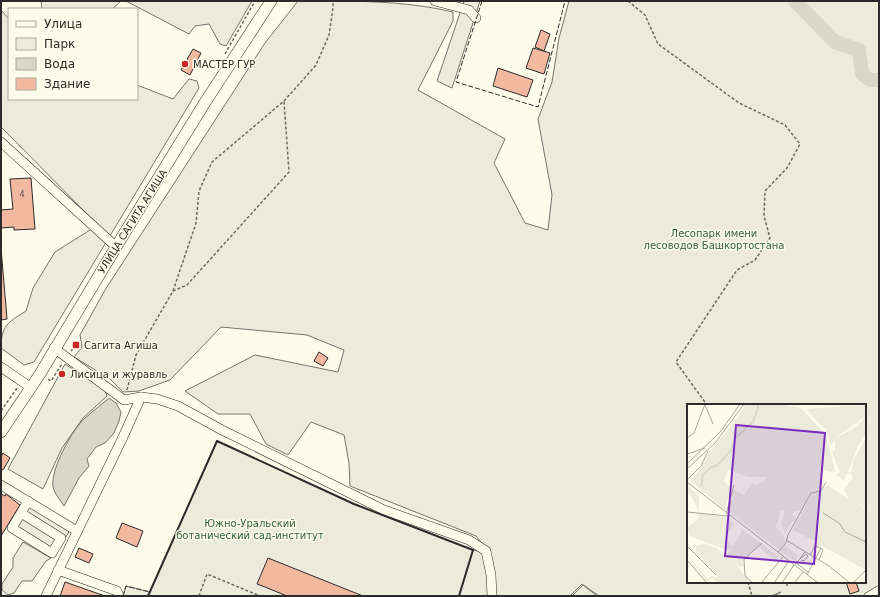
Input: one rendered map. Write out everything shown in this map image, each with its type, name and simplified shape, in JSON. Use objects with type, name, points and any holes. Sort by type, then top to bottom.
[{"type":"main road","name":"УЛИЦА САГИТА АГИША","points":[[2,429],[30,387],[200,110],[266,6],[271,1]]},
{"type":"street","points":[[436,1],[469,10],[476,18]]},
{"type":"street","points":[[1,142],[112,242]]},
{"type":"street","points":[[54,348],[124,400],[141,397],[157,399],[178,406],[384,510],[469,540],[486,551],[491,575],[492,596]]},
{"type":"street","points":[[1,367],[30,387]]},
{"type":"street","points":[[46,596],[141,397]]},
{"type":"street","points":[[1,485],[12,494],[28,501],[77,531]]},
{"type":"street","points":[[21,513],[61,538],[52,553],[12,528],[28,501]]},
{"type":"street","points":[[58,570],[116,591],[119,596]]},
{"type":"path","points":[[124,400],[136,355],[173,291],[196,223],[199,191],[212,162],[284,101],[316,65],[329,35],[333,1]]},
{"type":"path","points":[[628,1],[645,15],[658,44],[739,103],[786,125],[800,144],[787,168],[766,191],[764,216],[770,238],[755,260],[737,270],[676,362],[706,404]]},
{"type":"path","points":[[173,291],[187,285],[289,172],[284,101]]},
{"type":"path","points":[[198,596],[207,574],[260,596]]},
{"type":"path","points":[[748,583],[752,596]]},
{"type":"green space","points":[[41,1],[121,1],[113,8],[42,8]]},
{"type":"green space","points":[[126,1],[252,1],[226,46],[220,44],[209,24],[195,26],[189,34]]},
{"type":"green space","points":[[298,1],[357,1],[396,3],[453,12],[453,21],[418,90],[505,139],[494,163],[525,223],[548,230],[552,195],[538,119],[552,82],[559,38],[569,1],[879,1],[879,585],[864,594],[865,596],[774,596],[781,592],[771,596],[599,596],[582,584],[570,596],[123,596],[126,586],[150,592],[217,441],[354,504],[473,550],[490,553],[476,536],[350,486],[349,463],[344,435],[311,422],[288,455],[266,444],[250,414],[218,414],[185,391],[255,355],[338,372],[344,350],[307,335],[221,327],[170,380],[139,391],[123,392],[110,379],[74,357],[82,347],[80,335],[105,290],[265,43]]},
{"type":"green space","points":[[1,10],[8,18],[8,100],[138,100],[138,85],[173,99],[189,79],[197,81],[199,88],[34,362],[24,365],[1,348],[2,334],[4,330],[14,318],[26,311],[33,288],[55,252],[98,225],[1,127]]},
{"type":"green space","points":[[65,364],[105,390],[107,396],[83,418],[62,448],[43,489],[8,469]]},
{"type":"green space","points":[[23,542],[51,558],[46,561],[32,581],[22,581],[14,593],[8,595],[2,590],[2,584],[13,567],[13,558]]},
{"type":"shaded area","points":[[464,1],[480,1],[452,88],[437,81]]},
{"type":"shaded area","points":[[28,504],[70,530],[54,557],[12,531]]},
{"type":"shaded area","points":[[583,585],[597,596],[572,596]]},
{"type":"water","points":[[109,398],[116,403],[121,412],[114,433],[105,443],[96,447],[87,459],[89,466],[79,478],[64,506],[53,487],[53,480],[58,461],[74,431],[85,418]]},
{"type":"building","points":[[541,30],[550,34],[544,51],[535,47]]},
{"type":"building","points":[[533,48],[550,53],[544,74],[526,68]]},
{"type":"building","points":[[193,49],[201,53],[190,75],[181,70]]},
{"type":"building","points":[[498,68],[533,80],[527,97],[493,86]]},
{"type":"building","points":[[31,178],[35,229],[14,230],[14,227],[1,228],[1,210],[13,209],[10,179]]},
{"type":"building","points":[[1,248],[7,319],[1,320]]},
{"type":"building","points":[[319,352],[328,358],[323,366],[314,361]]},
{"type":"building","points":[[3,453],[10,458],[3,470],[1,469],[1,457]]},
{"type":"building","points":[[1,494],[5,496],[6,494],[20,505],[1,536]]},
{"type":"building","points":[[122,523],[143,531],[137,547],[116,538]]},
{"type":"building","points":[[79,548],[93,554],[89,563],[75,557]]},
{"type":"building","points":[[268,558],[363,596],[287,596],[257,584]]},
{"type":"building","points":[[65,582],[105,596],[60,596]]},
{"type":"building","points":[[846,583],[856,583],[859,591],[850,594]]},
{"type":"waterway","points":[[795,1],[835,42],[859,50],[862,74],[870,80],[879,80]]},
{"type":"fence","points":[[482,1],[456,82],[538,107],[565,1]]},
{"type":"fence","points":[[123,596],[126,586],[150,592]]},
{"type":"wall","points":[[148,596],[217,441],[354,504],[473,550],[459,596]]},
{"type":"place","name":"МАСТЕР ГУР","points":[[185,64]]},
{"type":"place","name":"Сагита Агиша","points":[[76,345]]},
{"type":"place","name":"Лисица и журавль","points":[[62,374]]},
{"type":"park label","name":"Лесопарк имени лесоводов Башкортостана","points":[[714,238]]},
{"type":"park label","name":"Южно-Уральский ботанический сад-институт","points":[[250,528]]}]
